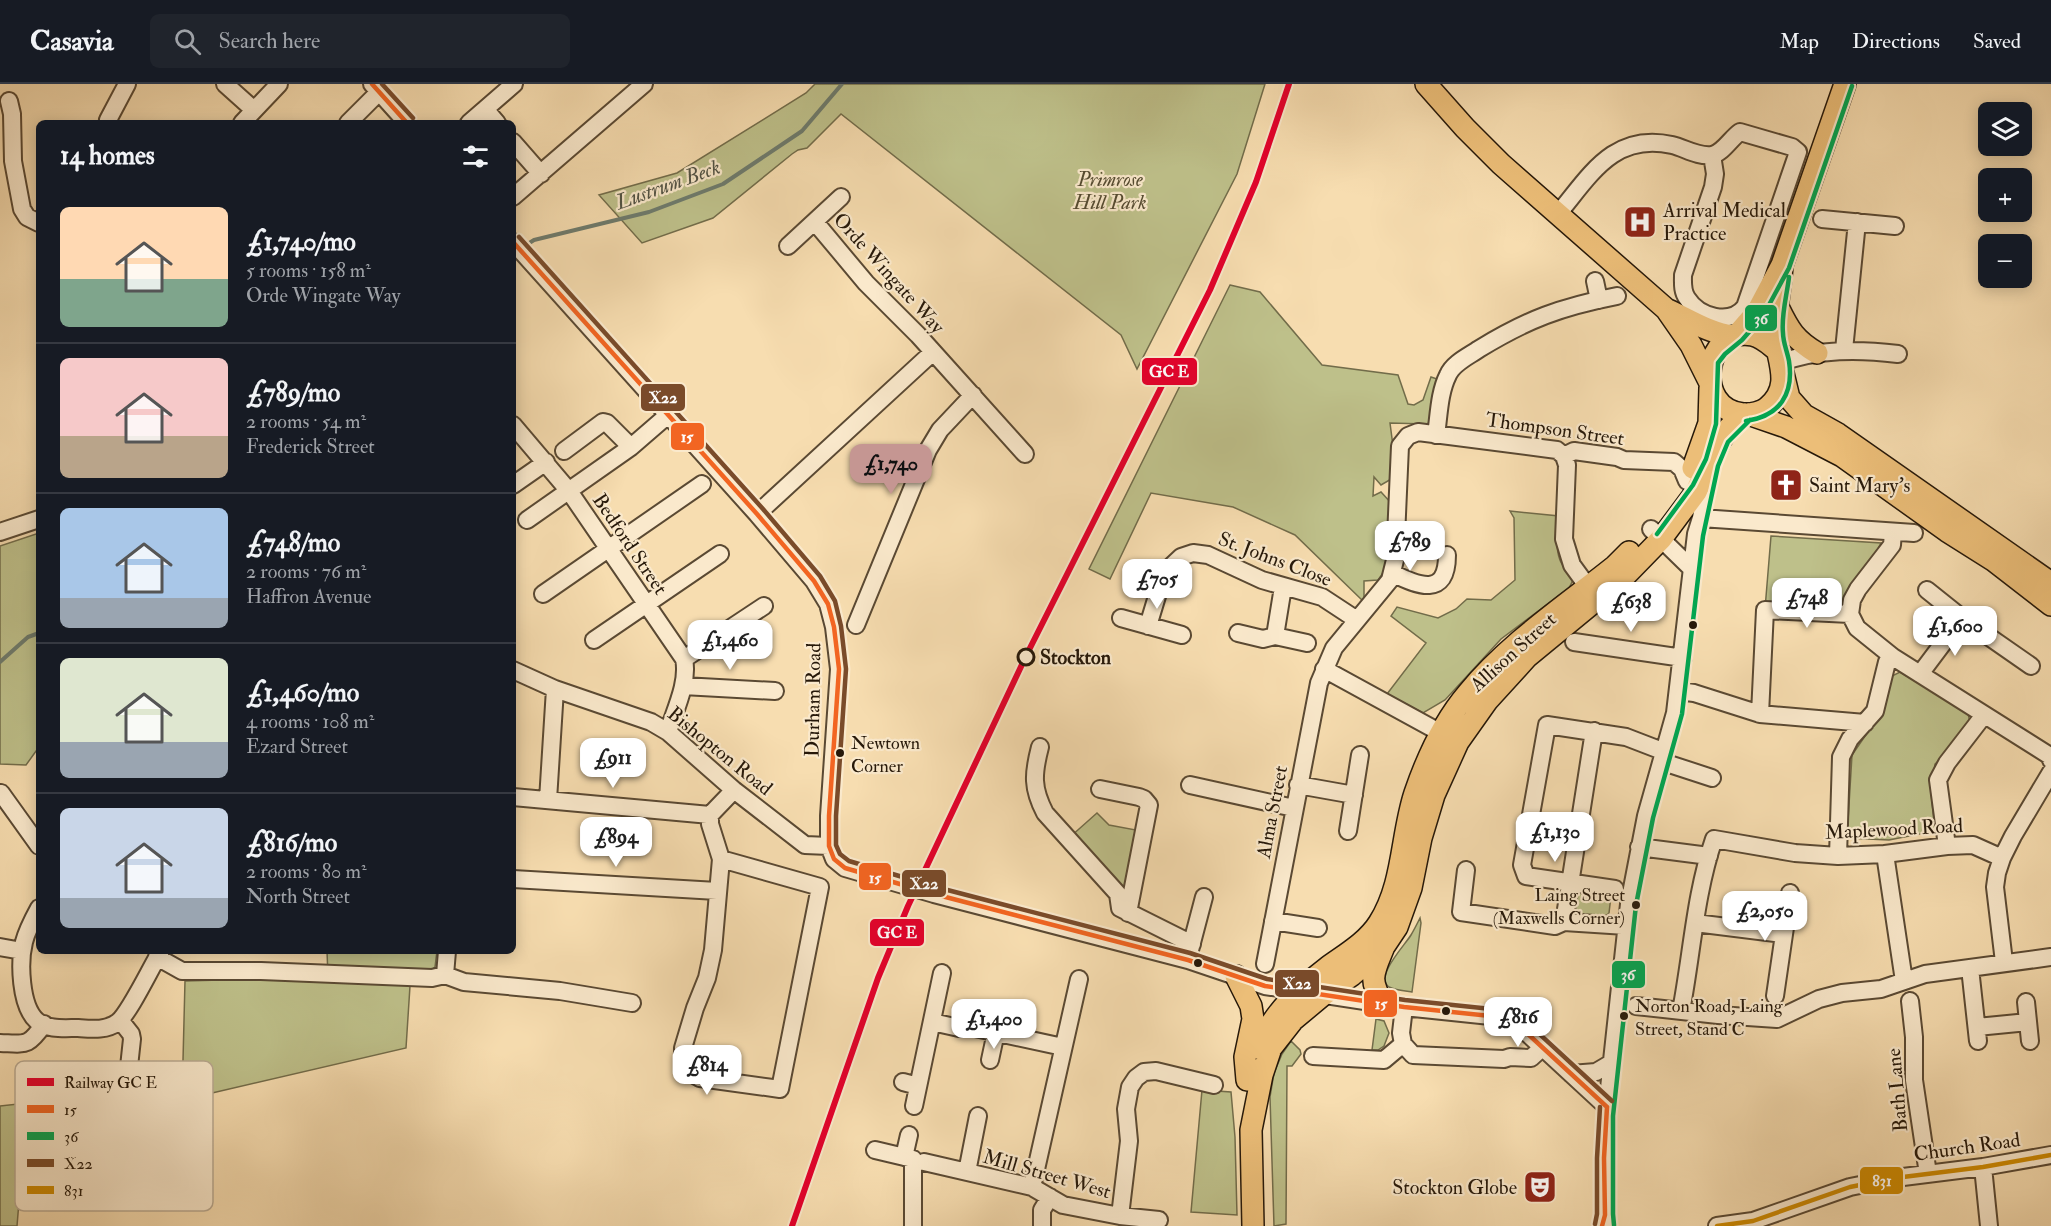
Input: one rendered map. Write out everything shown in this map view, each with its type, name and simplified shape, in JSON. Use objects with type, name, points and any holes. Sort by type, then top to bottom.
[{"type":"main road","points":[[1426,84],[1501,164],[1666,309],[1719,334],[1753,335],[1765,341],[1781,362],[1780,389],[1775,400],[1766,409],[1746,414]]},
{"type":"main road","points":[[1709,384],[1711,361],[1719,349],[1735,336],[1757,312],[1782,265],[1845,84]]},
{"type":"main road","points":[[1782,265],[1775,334],[1789,398],[1804,414],[1838,434],[2051,583]]},
{"type":"main road","points":[[1778,307],[1793,335],[1801,344],[1817,353]]},
{"type":"main road","points":[[1666,309],[1691,345],[1720,404],[1733,413],[1746,414],[1786,428],[1842,456],[1947,531],[1993,560],[2051,605]]},
{"type":"main road","name":"Allison Street","points":[[1247,1080],[1258,1047],[1274,1017],[1299,991],[1362,942],[1378,925],[1395,890],[1411,807],[1420,781],[1450,737],[1527,657],[1623,578],[1656,534],[1699,456],[1709,423],[1709,384]]},
{"type":"main road","name":"Allison Street","points":[[1251,1130],[1262,1075],[1271,1048],[1293,1020],[1383,948],[1397,927],[1406,906],[1428,810],[1450,737],[1468,693],[1513,646],[1656,534],[1696,492],[1720,441],[1729,428],[1746,414]]},
{"type":"main road","points":[[1383,948],[1372,982],[1375,990],[1394,1005]]},
{"type":"main road","points":[[1236,976],[1251,1006],[1253,1019],[1245,1057],[1247,1080],[1245,1112],[1251,1130],[1253,1226]]},
{"type":"street","points":[[108,120],[127,84]]},
{"type":"street","points":[[225,84],[254,110]]},
{"type":"street","points":[[245,120],[279,84]]},
{"type":"street","points":[[472,120],[514,84]]},
{"type":"street","points":[[516,195],[644,84]]},
{"type":"street","points":[[350,120],[376,88],[404,120]]},
{"type":"street","points":[[9,101],[12,114],[13,161],[22,209],[27,217],[36,222]]},
{"type":"street","points":[[485,109],[494,120]]},
{"type":"street","points":[[1557,214],[1606,158],[1622,147],[1645,142],[1672,145],[1698,155],[1712,155],[1718,153],[1740,132],[1792,147],[1798,152],[1745,307],[1731,318],[1723,319],[1695,307],[1686,298],[1682,287],[1683,274],[1713,187],[1715,174],[1712,155]]},
{"type":"street","points":[[516,145],[541,174]]},
{"type":"street","name":"Orde Wingate Way","points":[[788,246],[842,197]]},
{"type":"street","points":[[1822,219],[1895,226]]},
{"type":"street","name":"Orde Wingate Way","points":[[814,222],[866,283],[973,395],[1025,454]]},
{"type":"street","points":[[1844,350],[1857,222]]},
{"type":"street","name":"Durham Road","points":[[516,245],[757,514],[814,581],[828,604],[834,627],[839,669],[829,846]]},
{"type":"street","points":[[1595,281],[1599,300]]},
{"type":"street","points":[[1436,435],[1442,392],[1449,373],[1462,360],[1510,330],[1541,316],[1574,305],[1617,297]]},
{"type":"street","points":[[1781,362],[1803,355],[1844,350],[1898,354]]},
{"type":"street","name":"Orde Wingate Way","points":[[757,514],[933,352]]},
{"type":"street","points":[[856,625],[928,450],[940,430],[973,395]]},
{"type":"street","points":[[520,524],[631,447],[668,414]]},
{"type":"street","points":[[564,451],[603,422],[607,423],[631,447]]},
{"type":"street","name":"Bedford Street","points":[[516,428],[569,491],[684,659]]},
{"type":"street","name":"Thompson Street","points":[[1392,573],[1395,560],[1400,446],[1408,435],[1418,432],[1557,450],[1564,456],[1574,451],[1624,460],[1674,462],[1682,469],[1687,481]]},
{"type":"street","points":[[1564,456],[1567,465],[1564,539],[1572,565],[1588,587]]},
{"type":"street","points":[[516,484],[546,462]]},
{"type":"street","points":[[1605,1222],[1604,1158],[1607,1107],[1626,926],[1639,847],[1664,757],[1679,691],[1691,568],[1710,463]]},
{"type":"street","points":[[543,594],[702,484]]},
{"type":"street","points":[[1701,518],[1914,533]]},
{"type":"street","points":[[0,532],[36,520]]},
{"type":"street","points":[[1893,532],[1892,545],[1852,600],[1850,614],[1857,628],[1893,657],[2050,756],[2051,760]]},
{"type":"street","points":[[1656,534],[1691,568]]},
{"type":"street","name":"St. Johns Close","points":[[1148,626],[1164,573],[1181,557],[1193,553],[1208,555],[1282,587],[1322,597],[1357,620]]},
{"type":"street","points":[[594,640],[720,554]]},
{"type":"street","points":[[1392,573],[1415,585],[1430,585],[1441,581],[1447,569],[1447,555]]},
{"type":"street","name":"Alma Street","points":[[1265,964],[1319,683],[1334,648],[1390,580],[1392,573]]},
{"type":"street","points":[[1275,636],[1282,587]]},
{"type":"street","points":[[1927,590],[1962,618],[2031,666]]},
{"type":"street","points":[[668,732],[683,686],[686,668],[684,659],[764,606]]},
{"type":"street","points":[[1760,714],[1766,610],[1850,614]]},
{"type":"street","points":[[1121,618],[1182,635]]},
{"type":"street","points":[[1920,674],[1962,618]]},
{"type":"street","points":[[1238,633],[1263,639],[1275,636],[1307,643]]},
{"type":"street","points":[[1574,642],[1683,658]]},
{"type":"street","points":[[1838,856],[1841,757],[1850,739],[1875,711],[1887,662],[1893,657]]},
{"type":"street","points":[[1324,669],[1450,737]]},
{"type":"street","name":"Bishopton Road","points":[[516,671],[555,689],[634,716],[668,732],[734,790],[805,845],[829,846]]},
{"type":"street","points":[[683,686],[775,691]]},
{"type":"street","points":[[548,800],[555,689]]},
{"type":"street","points":[[1679,691],[1694,693],[1760,714],[1865,723]]},
{"type":"street","points":[[1947,846],[1938,780],[1947,763],[1983,715]]},
{"type":"street","points":[[1615,889],[1526,876],[1522,865],[1547,725],[1626,737],[1712,778]]},
{"type":"street","points":[[1564,922],[1594,731]]},
{"type":"street","points":[[1348,831],[1360,755]]},
{"type":"street","points":[[1041,759],[1034,780],[1035,789],[1045,813],[1118,894],[1120,908],[1192,944]]},
{"type":"street","points":[[2004,962],[1995,887],[2002,858],[2051,772]]},
{"type":"street","points":[[1190,785],[1294,808]]},
{"type":"street","points":[[1298,785],[1354,795]]},
{"type":"street","points":[[1100,789],[1144,799],[1149,810],[1128,913]]},
{"type":"street","points":[[721,859],[820,887],[780,1089],[700,1078],[688,1071],[683,1055],[695,1008],[707,978],[712,950],[721,859],[710,824],[710,815],[734,790]]},
{"type":"street","points":[[1,793],[36,842]]},
{"type":"street","points":[[516,797],[710,815]]},
{"type":"street","name":"Maplewood Road","points":[[1708,856],[1714,839],[1795,853],[1838,856],[1885,854],[1973,845],[2002,858]]},
{"type":"street","points":[[829,846],[834,859],[845,867],[934,894],[1188,960],[1265,986],[1394,1005],[1500,1017],[1516,1023],[1537,1052],[1570,1074],[1607,1107]]},
{"type":"street","points":[[1639,847],[1708,856],[1681,1011]]},
{"type":"street","points":[[1885,854],[1904,981]]},
{"type":"street","points":[[1466,870],[1461,912],[1555,926],[1564,922],[1626,926]]},
{"type":"street","points":[[516,879],[717,891]]},
{"type":"street","points":[[1775,996],[1790,893]]},
{"type":"street","points":[[1188,960],[1204,897]]},
{"type":"street","points":[[36,914],[27,932],[22,951],[25,1003],[32,1015],[44,1024],[56,1028],[105,1028],[120,1020],[159,954],[182,971],[261,971],[432,978],[445,975],[464,982],[560,992],[632,1003]]},
{"type":"street","points":[[1273,921],[1318,928]]},
{"type":"street","points":[[1695,923],[1783,934]]},
{"type":"street","points":[[0,947],[22,951]]},
{"type":"street","points":[[445,975],[447,954]]},
{"type":"street","points":[[1636,1006],[1778,1019],[1819,999],[1842,993],[1881,989],[1925,974],[2051,957]]},
{"type":"street","points":[[1970,968],[1978,1034],[2028,1022]]},
{"type":"street","points":[[914,1106],[910,1084],[932,1022],[942,973]]},
{"type":"street","points":[[1032,1187],[1079,979]]},
{"type":"street","name":"Bath Lane","points":[[1910,1001],[1914,1037],[1914,1080],[1928,1174]]},
{"type":"street","points":[[2026,1002],[2030,1041]]},
{"type":"street","points":[[1394,1005],[1403,1044],[1413,1055],[1504,1059],[1537,1052]]},
{"type":"street","points":[[120,1020],[132,1039],[130,1061]]},
{"type":"street","points":[[932,1022],[996,1032],[1063,1047]]},
{"type":"street","points":[[0,1042],[24,1044],[29,1042],[44,1024]]},
{"type":"street","points":[[990,1060],[996,1032]]},
{"type":"street","points":[[1313,1056],[1384,1060],[1403,1044]]},
{"type":"street","points":[[1570,1074],[1596,1072],[1612,1062]]},
{"type":"street","points":[[1120,1216],[1129,1141],[1126,1109],[1130,1087],[1136,1078],[1144,1072],[1182,1068],[1214,1085]]},
{"type":"street","points":[[967,1172],[978,1116]]},
{"type":"street","points":[[904,1157],[909,1135]]},
{"type":"street","points":[[875,1150],[913,1159],[913,1226]]},
{"type":"street","name":"Church Road","points":[[1717,1226],[1749,1224],[1850,1187],[1895,1178],[1983,1167],[2051,1155]]},
{"type":"street","name":"Mill Street West","points":[[924,1162],[1032,1187],[1063,1205],[1120,1216],[1159,1220]]},
{"type":"street","points":[[1983,1167],[1989,1226]]},
{"type":"street","points":[[1042,1226],[1042,1210],[1050,1197]]},
{"type":"green space","name":"Primrose Hill Park","points":[[815,84],[1265,84],[1237,174],[1137,369],[1121,335],[841,114],[807,148],[792,154],[713,218],[642,243],[599,195],[677,173],[806,93]]},
{"type":"green space","points":[[1230,285],[1260,292],[1322,365],[1398,375],[1408,404],[1414,405],[1423,400],[1431,377],[1440,380],[1431,421],[1427,424],[1390,423],[1393,478],[1381,485],[1374,477],[1373,496],[1381,492],[1392,504],[1388,566],[1378,580],[1364,581],[1364,602],[1295,535],[1233,507],[1151,493],[1110,579],[1089,569]]},
{"type":"green space","points":[[1510,511],[1559,516],[1558,553],[1562,564],[1573,580],[1569,588],[1501,639],[1445,700],[1423,713],[1387,694],[1426,643],[1391,616],[1397,607],[1438,618],[1456,609],[1467,599],[1491,600],[1515,580],[1514,518]]},
{"type":"green space","points":[[36,534],[36,751],[26,765],[0,764],[0,546]]},
{"type":"green space","points":[[1771,536],[1881,543],[1868,567],[1848,593],[1840,612],[1765,609]]},
{"type":"green space","points":[[1900,672],[1968,713],[1970,723],[1951,749],[1935,764],[1931,792],[1935,831],[1889,840],[1847,838],[1852,755],[1885,707],[1890,677]]},
{"type":"green space","points":[[1097,813],[1109,825],[1136,830],[1127,886],[1119,888],[1070,837]]},
{"type":"green space","points":[[1581,891],[1611,896],[1609,913],[1605,917],[1582,914],[1576,910],[1578,893]]},
{"type":"green space","points":[[1420,918],[1412,992],[1389,987],[1385,982],[1388,969]]},
{"type":"green space","points":[[327,954],[437,954],[435,967],[410,986],[406,1048],[213,1093],[213,1061],[183,1061],[185,981],[328,977]]},
{"type":"green space","points":[[1376,1019],[1384,1021],[1389,1033],[1384,1046],[1378,1050],[1372,1050]]},
{"type":"green space","points":[[1291,1041],[1301,1054],[1292,1066],[1287,1066],[1286,1224],[1274,1226],[1270,1097],[1274,1073],[1282,1054]]},
{"type":"green space","points":[[1202,1090],[1231,1092],[1235,1137],[1237,1215],[1191,1212]]},
{"type":"green space","points":[[15,1104],[17,1226],[0,1226],[0,1106]]},
{"type":"waterway","name":"Lustrum Beck","points":[[523,247],[534,240],[649,212],[723,184],[802,131],[842,84]]},
{"type":"waterway","name":"Lustrum Beck","points":[[0,662],[28,637],[36,634]]},
{"type":"transit line","name":"15","points":[[372,84],[404,120]]},
{"type":"transit line","name":"X22","points":[[382,84],[413,118]]},
{"type":"transit line","points":[[792,1226],[878,978],[908,906],[1026,656],[1210,290],[1256,182],[1289,84]]},
{"type":"transit line","name":"36","points":[[1657,534],[1693,485],[1706,459],[1716,424],[1718,363],[1763,316],[1789,268],[1852,86]]},
{"type":"transit line","name":"X22","points":[[519,237],[763,509],[820,576],[835,601],[841,626],[846,669],[836,816],[836,845],[840,854],[849,861],[936,887],[1190,953],[1267,979],[1405,1000],[1501,1010],[1521,1017],[1612,1101]]},
{"type":"transit line","name":"15","points":[[516,245],[757,514],[814,581],[828,604],[834,627],[839,669],[829,846],[834,859],[845,868],[934,894],[1188,960],[1265,986],[1404,1007],[1500,1017],[1516,1023],[1607,1107]]},
{"type":"transit line","name":"36","points":[[1746,421],[1776,409],[1787,393],[1790,373],[1784,340],[1783,312],[1789,277]]},
{"type":"transit line","name":"36","points":[[1614,1225],[1613,1116],[1636,905],[1653,818],[1682,714],[1703,536],[1718,466],[1728,442],[1750,420]]},
{"type":"transit line","name":"X22","points":[[1595,1224],[1600,1107]]},
{"type":"transit line","name":"15","points":[[1602,1226],[1605,1215],[1604,1158],[1607,1107]]},
{"type":"transit line","name":"831","points":[[1717,1226],[1753,1221],[1850,1187],[1895,1178],[1983,1167],[2051,1155]]},
{"type":"place","name":"Arrival Medical Practice","points":[[1640,222]]},
{"type":"place","name":"Saint Mary's","points":[[1786,485]]},
{"type":"place","name":"Stockton","points":[[1026,657]]},
{"type":"place","name":"Newtown Corner","points":[[840,753]]},
{"type":"place","name":"Laing Street (Maxwells Corner)","points":[[1636,905]]},
{"type":"place","name":"Norton Road, Laing Street, Stand C","points":[[1624,1016]]},
{"type":"place","name":"Stockton Globe","points":[[1540,1187]]}]
